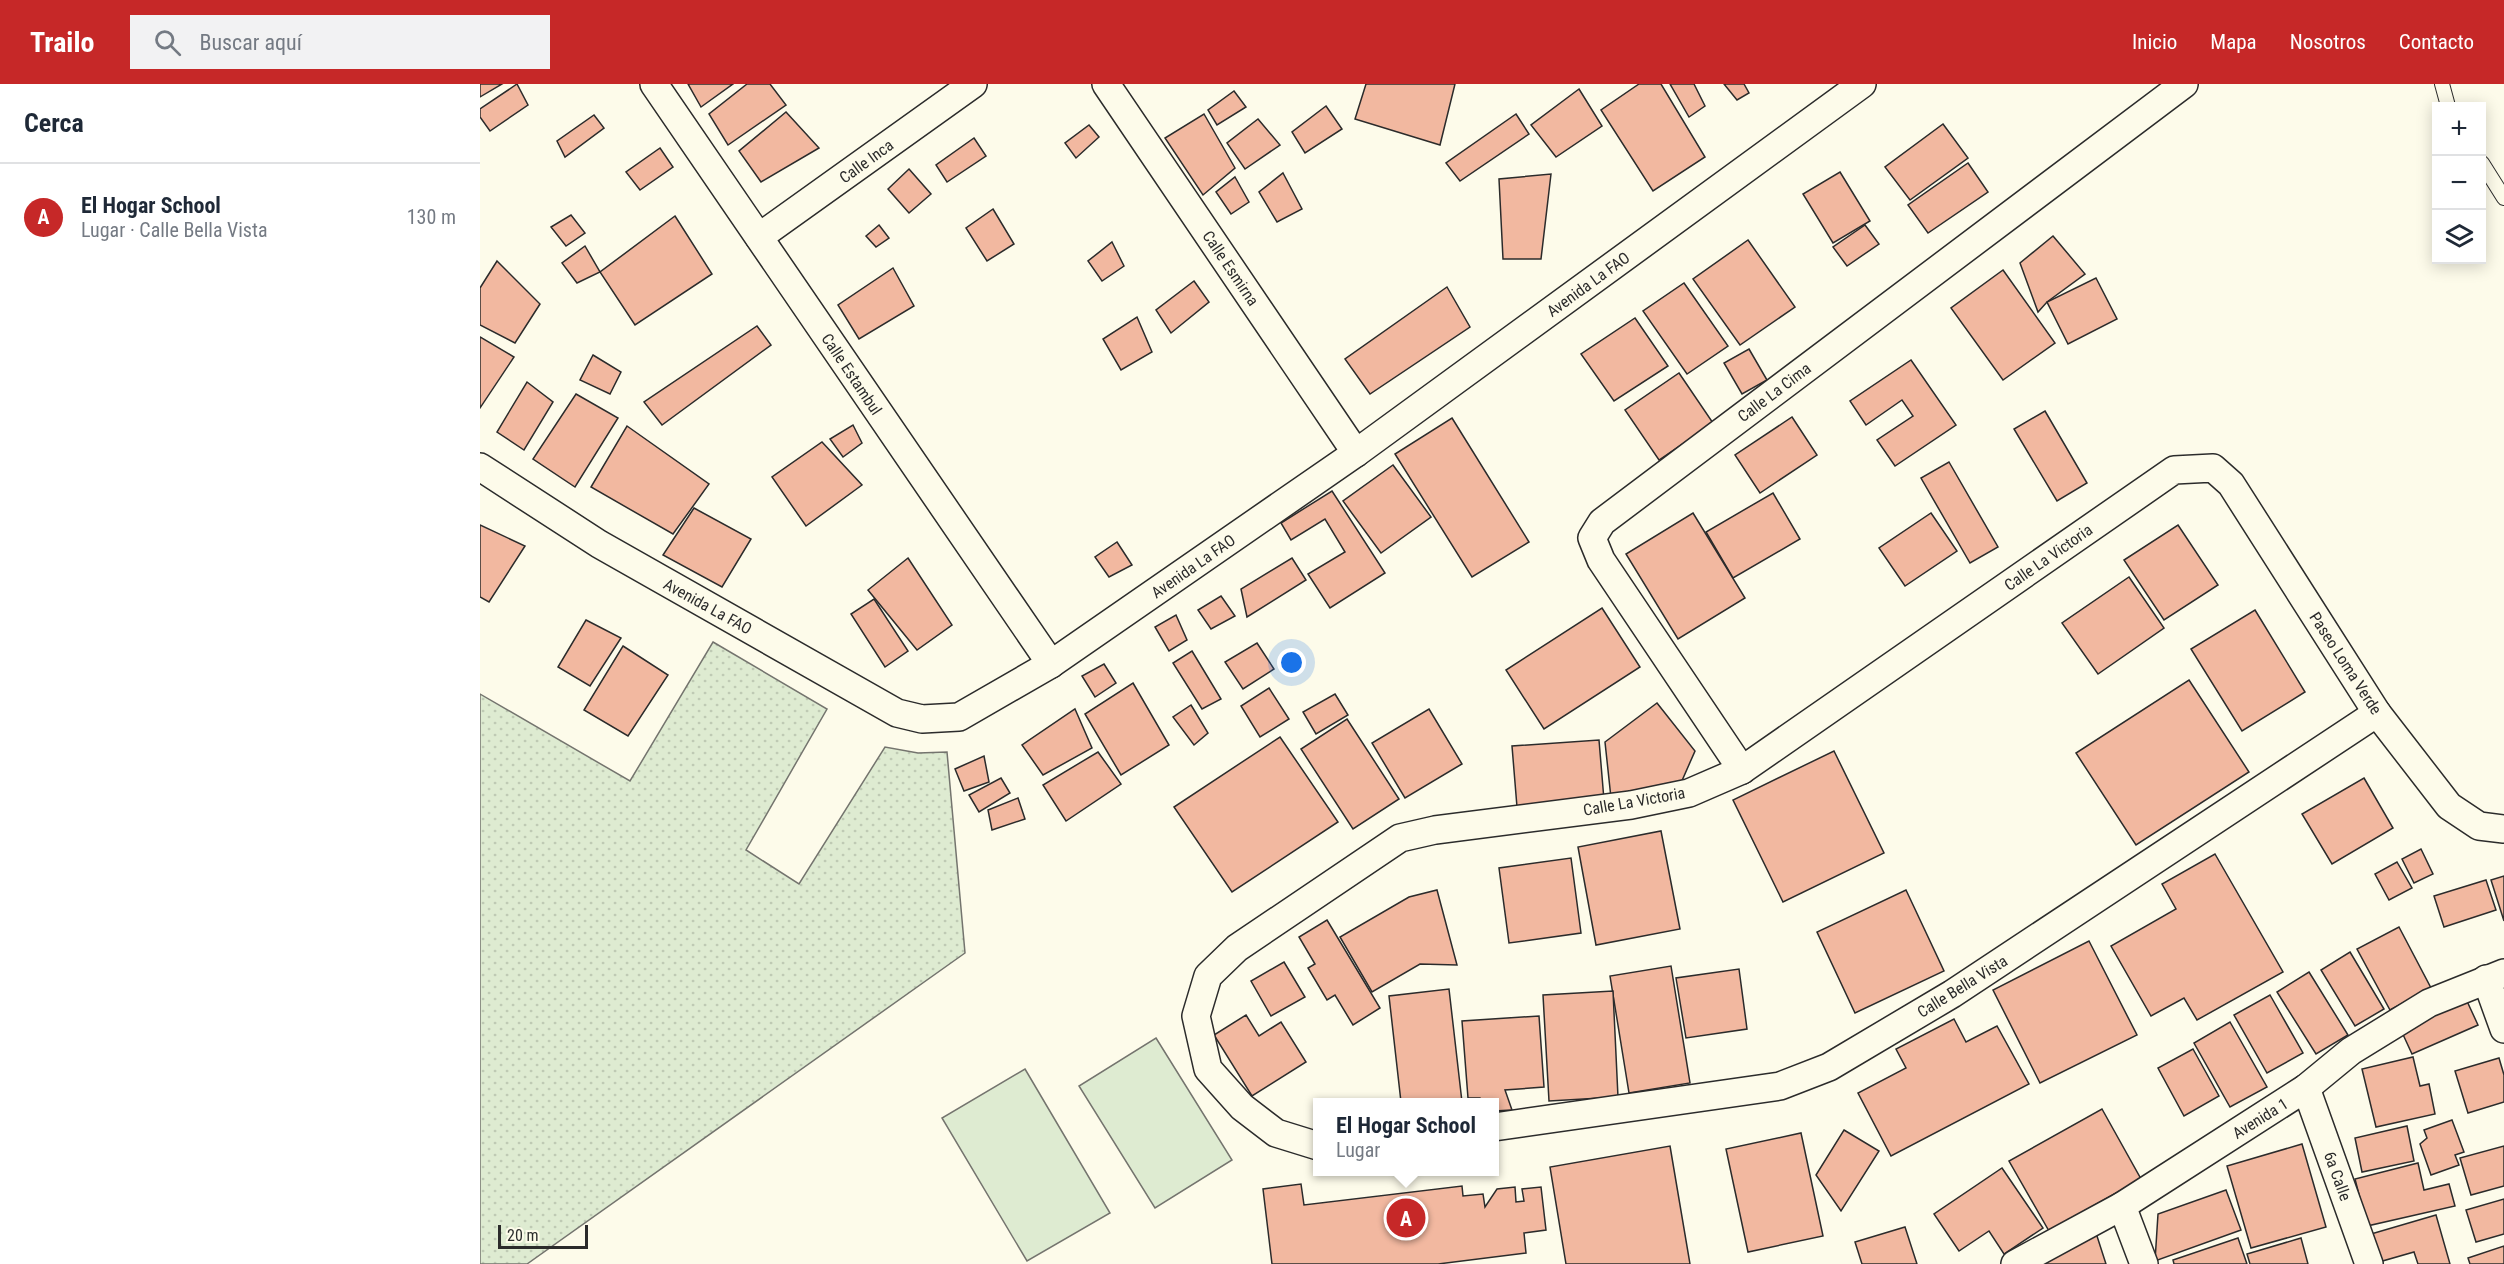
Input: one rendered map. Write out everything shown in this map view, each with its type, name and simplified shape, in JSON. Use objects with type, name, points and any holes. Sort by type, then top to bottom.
[{"type":"street","name":"Calle Estambul","points":[[654,84],[1051,664]]},
{"type":"street","name":"Calle Inca","points":[[759,237],[973,84]]},
{"type":"street","name":"Calle Esmirna","points":[[1106,84],[1356,453]]},
{"type":"street","name":"Avenida La FAO","points":[[480,467],[598,544],[897,712],[922,718],[959,717],[1051,664],[1356,453],[1862,84]]},
{"type":"street","name":"Calle La Cima","points":[[1742,770],[1601,560],[1592,538],[1602,522],[2184,84]]},
{"type":"street","name":"Calle La Victoria","points":[[1313,1145],[1276,1133],[1242,1107],[1208,1069],[1196,1016],[1208,976],[1237,948],[1400,838],[1435,830],[1631,805],[1689,793],[1742,770],[2174,470],[2213,468]]},
{"type":"street","name":"Paseo Loma Verde","points":[[2213,468],[2232,484],[2378,713],[2449,806],[2479,826],[2504,829]]},
{"type":"street","name":"Calle Bella Vista","points":[[1499,1126],[1780,1086],[1829,1067],[1952,994],[2378,713]]},
{"type":"street","points":[[2495,976],[2504,1029]]},
{"type":"street","name":"Avenida 1","points":[[2015,1264],[2121,1206],[2306,1088],[2351,1050],[2429,1003],[2495,976]]},
{"type":"street","name":"6a Calle","points":[[2306,1088],[2369,1264]]},
{"type":"street","points":[[2121,1206],[2144,1264]]},
{"type":"lane","points":[[2442,84],[2447,102]]},
{"type":"lane","points":[[2486,171],[2504,198]]},
{"type":"green space","points":[[713,642],[827,709],[746,850],[799,884],[885,747],[918,753],[947,752],[965,953],[527,1264],[480,1264],[480,694],[630,781]]},
{"type":"green space","points":[[1156,1038],[1232,1160],[1155,1208],[1079,1086]]},
{"type":"green space","points":[[1025,1069],[1110,1213],[1027,1261],[942,1118]]},
{"type":"building","points":[[480,84],[502,84],[480,97]]},
{"type":"building","points":[[517,84],[528,105],[490,131],[480,117],[480,109]]},
{"type":"building","points":[[688,84],[733,84],[701,107]]},
{"type":"building","points":[[747,84],[770,84],[786,105],[728,145],[709,114]]},
{"type":"building","points":[[1366,84],[1455,84],[1440,145],[1355,119]]},
{"type":"building","points":[[1639,84],[1661,84],[1705,157],[1653,191],[1601,110]]},
{"type":"building","points":[[1670,84],[1694,84],[1705,106],[1689,117]]},
{"type":"building","points":[[1724,84],[1744,84],[1749,93],[1737,100]]},
{"type":"building","points":[[1579,89],[1602,126],[1556,157],[1531,125]]},
{"type":"building","points":[[1234,91],[1246,107],[1217,125],[1208,110]]},
{"type":"building","points":[[1326,106],[1342,129],[1305,153],[1292,132]]},
{"type":"building","points":[[786,112],[819,148],[761,182],[739,151]]},
{"type":"building","points":[[1204,114],[1235,168],[1203,195],[1165,138]]},
{"type":"building","points":[[1516,114],[1529,134],[1460,181],[1446,163]]},
{"type":"building","points":[[594,115],[604,128],[565,157],[557,141]]},
{"type":"building","points":[[1258,119],[1280,145],[1245,169],[1227,143]]},
{"type":"building","points":[[1943,124],[1968,158],[1910,200],[1885,167]]},
{"type":"building","points":[[1089,125],[1099,137],[1076,158],[1065,143]]},
{"type":"building","points":[[974,138],[986,156],[947,182],[936,165]]},
{"type":"building","points":[[660,148],[673,167],[640,190],[626,172]]},
{"type":"building","points":[[1968,163],[1988,192],[1928,233],[1908,205]]},
{"type":"building","points":[[909,169],[931,194],[909,213],[888,189]]},
{"type":"building","points":[[1840,172],[1870,221],[1833,243],[1803,194]]},
{"type":"building","points":[[1283,173],[1302,209],[1277,222],[1259,192]]},
{"type":"building","points":[[1551,174],[1541,259],[1503,259],[1499,179]]},
{"type":"building","points":[[1235,177],[1249,202],[1231,214],[1216,192]]},
{"type":"building","points":[[993,209],[1014,244],[987,261],[966,228]]},
{"type":"building","points":[[571,215],[585,233],[566,246],[551,227]]},
{"type":"building","points":[[675,216],[712,274],[635,325],[600,272]]},
{"type":"building","points":[[879,225],[889,238],[876,247],[866,236]]},
{"type":"building","points":[[1865,225],[1879,244],[1847,266],[1833,247]]},
{"type":"building","points":[[2053,236],[2085,274],[2047,302],[2038,312],[2020,263]]},
{"type":"building","points":[[1748,240],[1795,307],[1740,345],[1693,279]]},
{"type":"building","points":[[1112,242],[1124,266],[1102,281],[1088,261]]},
{"type":"building","points":[[585,246],[600,272],[577,283],[562,263]]},
{"type":"building","points":[[497,261],[540,304],[515,343],[480,325],[480,288]]},
{"type":"building","points":[[893,268],[914,306],[859,339],[838,305]]},
{"type":"building","points":[[2003,270],[2055,343],[2003,380],[1951,308]]},
{"type":"building","points":[[2096,278],[2117,319],[2068,344],[2047,302]]},
{"type":"building","points":[[1194,281],[1209,302],[1171,333],[1156,310]]},
{"type":"building","points":[[1684,283],[1728,346],[1687,374],[1643,311]]},
{"type":"building","points":[[1447,287],[1470,327],[1370,394],[1345,359]]},
{"type":"building","points":[[1137,317],[1152,352],[1121,370],[1103,339]]},
{"type":"building","points":[[1635,318],[1668,366],[1614,401],[1581,354]]},
{"type":"building","points":[[757,326],[771,345],[662,425],[644,402]]},
{"type":"building","points":[[480,337],[514,357],[480,408]]},
{"type":"building","points":[[1749,349],[1767,380],[1742,394],[1724,363]]},
{"type":"building","points":[[593,355],[621,372],[610,394],[580,380]]},
{"type":"building","points":[[1911,360],[1956,425],[1895,466],[1877,440],[1913,416],[1902,400],[1866,425],[1850,401]]},
{"type":"building","points":[[1679,373],[1713,423],[1659,460],[1625,410]]},
{"type":"building","points":[[527,382],[553,402],[524,450],[497,432]]},
{"type":"building","points":[[576,394],[618,418],[575,487],[533,459]]},
{"type":"building","points":[[2045,411],[2087,483],[2057,501],[2014,429]]},
{"type":"building","points":[[1792,417],[1817,455],[1760,493],[1735,455]]},
{"type":"building","points":[[1452,418],[1529,542],[1472,577],[1395,454]]},
{"type":"building","points":[[853,425],[862,443],[843,457],[830,439]]},
{"type":"building","points":[[627,426],[709,484],[673,534],[591,487]]},
{"type":"building","points":[[822,442],[862,485],[806,526],[772,477]]},
{"type":"building","points":[[1949,462],[1998,547],[1970,563],[1921,478]]},
{"type":"building","points":[[1393,465],[1431,517],[1381,553],[1343,501]]},
{"type":"building","points":[[1332,491],[1385,573],[1330,608],[1308,574],[1345,552],[1325,519],[1291,540],[1281,523]]},
{"type":"building","points":[[1773,493],[1800,539],[1733,578],[1706,532]]},
{"type":"building","points":[[694,508],[751,539],[722,587],[663,555]]},
{"type":"building","points":[[1693,513],[1745,598],[1678,639],[1626,554]]},
{"type":"building","points":[[1931,513],[1957,551],[1905,586],[1879,548]]},
{"type":"building","points":[[480,525],[525,546],[489,602],[480,597]]},
{"type":"building","points":[[2178,525],[2218,585],[2164,620],[2124,560]]},
{"type":"building","points":[[1117,542],[1132,565],[1109,577],[1095,557]]},
{"type":"building","points":[[908,558],[952,625],[917,650],[868,590]]},
{"type":"building","points":[[1292,558],[1306,580],[1247,617],[1241,589]]},
{"type":"building","points":[[2129,577],[2164,628],[2098,674],[2062,623]]},
{"type":"building","points":[[1221,596],[1235,616],[1211,629],[1198,610]]},
{"type":"building","points":[[874,599],[908,651],[885,667],[851,614]]},
{"type":"building","points":[[1602,608],[1640,667],[1544,729],[1506,670]]},
{"type":"building","points":[[2255,610],[2305,692],[2242,731],[2191,649]]},
{"type":"building","points":[[1176,615],[1187,640],[1169,651],[1155,627]]},
{"type":"building","points":[[586,620],[621,638],[590,686],[558,667]]},
{"type":"building","points":[[1257,643],[1274,669],[1243,689],[1225,662]]},
{"type":"building","points":[[623,646],[668,675],[628,736],[584,710]]},
{"type":"building","points":[[1192,651],[1221,699],[1202,709],[1173,663]]},
{"type":"building","points":[[1104,664],[1116,683],[1095,697],[1082,676]]},
{"type":"building","points":[[2189,680],[2249,772],[2136,845],[2076,753]]},
{"type":"building","points":[[1133,683],[1169,745],[1121,775],[1085,714]]},
{"type":"building","points":[[1269,688],[1289,719],[1260,737],[1241,706]]},
{"type":"building","points":[[1335,694],[1348,715],[1316,734],[1303,712]]},
{"type":"building","points":[[1657,703],[1695,751],[1677,792],[1611,798],[1605,742]]},
{"type":"building","points":[[1191,705],[1208,733],[1194,745],[1173,717]]},
{"type":"building","points":[[1075,709],[1092,748],[1043,775],[1022,745]]},
{"type":"building","points":[[1429,709],[1462,764],[1405,798],[1372,743]]},
{"type":"building","points":[[1347,719],[1399,799],[1353,829],[1301,749]]},
{"type":"building","points":[[1280,737],[1338,822],[1232,892],[1174,807]]},
{"type":"building","points":[[1599,740],[1604,800],[1517,807],[1512,746]]},
{"type":"building","points":[[1834,751],[1884,853],[1783,902],[1733,800]]},
{"type":"building","points":[[1098,752],[1121,784],[1066,821],[1043,785]]},
{"type":"building","points":[[984,756],[989,782],[964,791],[955,769]]},
{"type":"building","points":[[1001,778],[1010,793],[979,812],[969,795]]},
{"type":"building","points":[[2364,778],[2393,828],[2332,864],[2302,814]]},
{"type":"building","points":[[1018,798],[1025,819],[992,830],[988,810]]},
{"type":"building","points":[[1661,831],[1680,929],[1596,945],[1578,847]]},
{"type":"building","points":[[2421,849],[2433,874],[2414,883],[2402,859]]},
{"type":"building","points":[[2215,854],[2283,972],[2197,1020],[2184,998],[2151,1016],[2111,946],[2176,909],[2162,884]]},
{"type":"building","points":[[1571,858],[1581,933],[1509,943],[1499,868]]},
{"type":"building","points":[[2397,862],[2412,888],[2389,900],[2375,874]]},
{"type":"building","points":[[2504,876],[2504,921],[2491,880]]},
{"type":"building","points":[[2486,880],[2496,910],[2444,927],[2434,896]]},
{"type":"building","points":[[1437,890],[1457,965],[1420,964],[1372,992],[1340,937],[1409,897]]},
{"type":"building","points":[[1906,890],[1944,971],[1855,1013],[1817,932]]},
{"type":"building","points":[[1327,920],[1380,1008],[1353,1025],[1335,995],[1327,1000],[1308,968],[1315,964],[1299,937]]},
{"type":"building","points":[[2399,927],[2431,988],[2390,1010],[2357,949]]},
{"type":"building","points":[[2089,941],[2137,1035],[2040,1083],[1993,990]]},
{"type":"building","points":[[2350,952],[2384,1009],[2355,1026],[2321,970]]},
{"type":"building","points":[[1284,962],[1305,997],[1271,1016],[1251,981]]},
{"type":"building","points":[[1671,966],[1690,1083],[1629,1093],[1610,976]]},
{"type":"building","points":[[1739,969],[1747,1029],[1686,1038],[1676,978]]},
{"type":"building","points":[[2309,972],[2348,1035],[2316,1054],[2277,992]]},
{"type":"building","points":[[1449,989],[1462,1098],[1401,1098],[1389,996]]},
{"type":"building","points":[[1613,991],[1618,1097],[1549,1101],[1543,995]]},
{"type":"building","points":[[2270,995],[2303,1053],[2267,1073],[2234,1015]]},
{"type":"building","points":[[2466,999],[2478,1025],[2412,1054],[2400,1028]]},
{"type":"building","points":[[1246,1015],[1259,1036],[1281,1022],[1306,1062],[1252,1096],[1214,1035]]},
{"type":"building","points":[[1539,1016],[1544,1087],[1505,1090],[1512,1110],[1499,1111],[1499,1098],[1468,1098],[1462,1021]]},
{"type":"building","points":[[1954,1019],[1966,1042],[1997,1026],[2029,1084],[1891,1156],[1858,1093],[1906,1068],[1896,1049]]},
{"type":"building","points":[[2230,1022],[2267,1087],[2230,1107],[2194,1043]]},
{"type":"building","points":[[2193,1049],[2219,1096],[2184,1116],[2158,1068]]},
{"type":"building","points":[[2413,1057],[2420,1086],[2429,1084],[2435,1114],[2376,1127],[2362,1069]]},
{"type":"building","points":[[2499,1058],[2504,1075],[2504,1102],[2468,1113],[2455,1071]]},
{"type":"building","points":[[2102,1109],[2141,1179],[2049,1231],[2009,1161]]},
{"type":"building","points":[[2452,1120],[2464,1152],[2455,1155],[2459,1165],[2431,1175],[2420,1144],[2427,1138],[2424,1130]]},
{"type":"building","points":[[2407,1126],[2414,1161],[2362,1172],[2355,1138]]},
{"type":"building","points":[[1844,1130],[1879,1151],[1841,1211],[1816,1175]]},
{"type":"building","points":[[1801,1133],[1823,1236],[1748,1252],[1726,1149]]},
{"type":"building","points":[[2302,1144],[2326,1227],[2251,1248],[2227,1166]]},
{"type":"building","points":[[1670,1146],[1690,1264],[1566,1264],[1550,1167]]},
{"type":"building","points":[[2504,1146],[2504,1186],[2471,1195],[2460,1158]]},
{"type":"building","points":[[2418,1163],[2424,1190],[2449,1184],[2455,1206],[2367,1226],[2355,1179]]},
{"type":"building","points":[[2002,1168],[2043,1228],[2004,1254],[1989,1231],[1959,1251],[1934,1214]]},
{"type":"building","points":[[1301,1184],[1304,1205],[1462,1186],[1463,1196],[1483,1194],[1485,1207],[1497,1189],[1515,1187],[1516,1202],[1524,1201],[1522,1189],[1541,1187],[1546,1230],[1524,1233],[1526,1253],[1438,1264],[1272,1264],[1263,1189]]},
{"type":"building","points":[[2226,1190],[2241,1230],[2155,1261],[2158,1214]]},
{"type":"building","points":[[2504,1199],[2504,1234],[2476,1242],[2466,1210]]},
{"type":"building","points":[[2436,1215],[2450,1264],[2418,1264],[2414,1252],[2379,1262],[2371,1234]]},
{"type":"building","points":[[1905,1227],[1917,1264],[1862,1264],[1855,1242]]},
{"type":"building","points":[[2096,1233],[2106,1264],[2044,1264]]},
{"type":"building","points":[[2238,1238],[2247,1264],[2174,1264],[2173,1260]]},
{"type":"building","points":[[2301,1238],[2308,1264],[2250,1264],[2247,1254]]},
{"type":"building","points":[[2504,1246],[2504,1264],[2470,1264],[2468,1258]]},
{"type":"place","name":"El Hogar School","points":[[1406,1218]]}]
